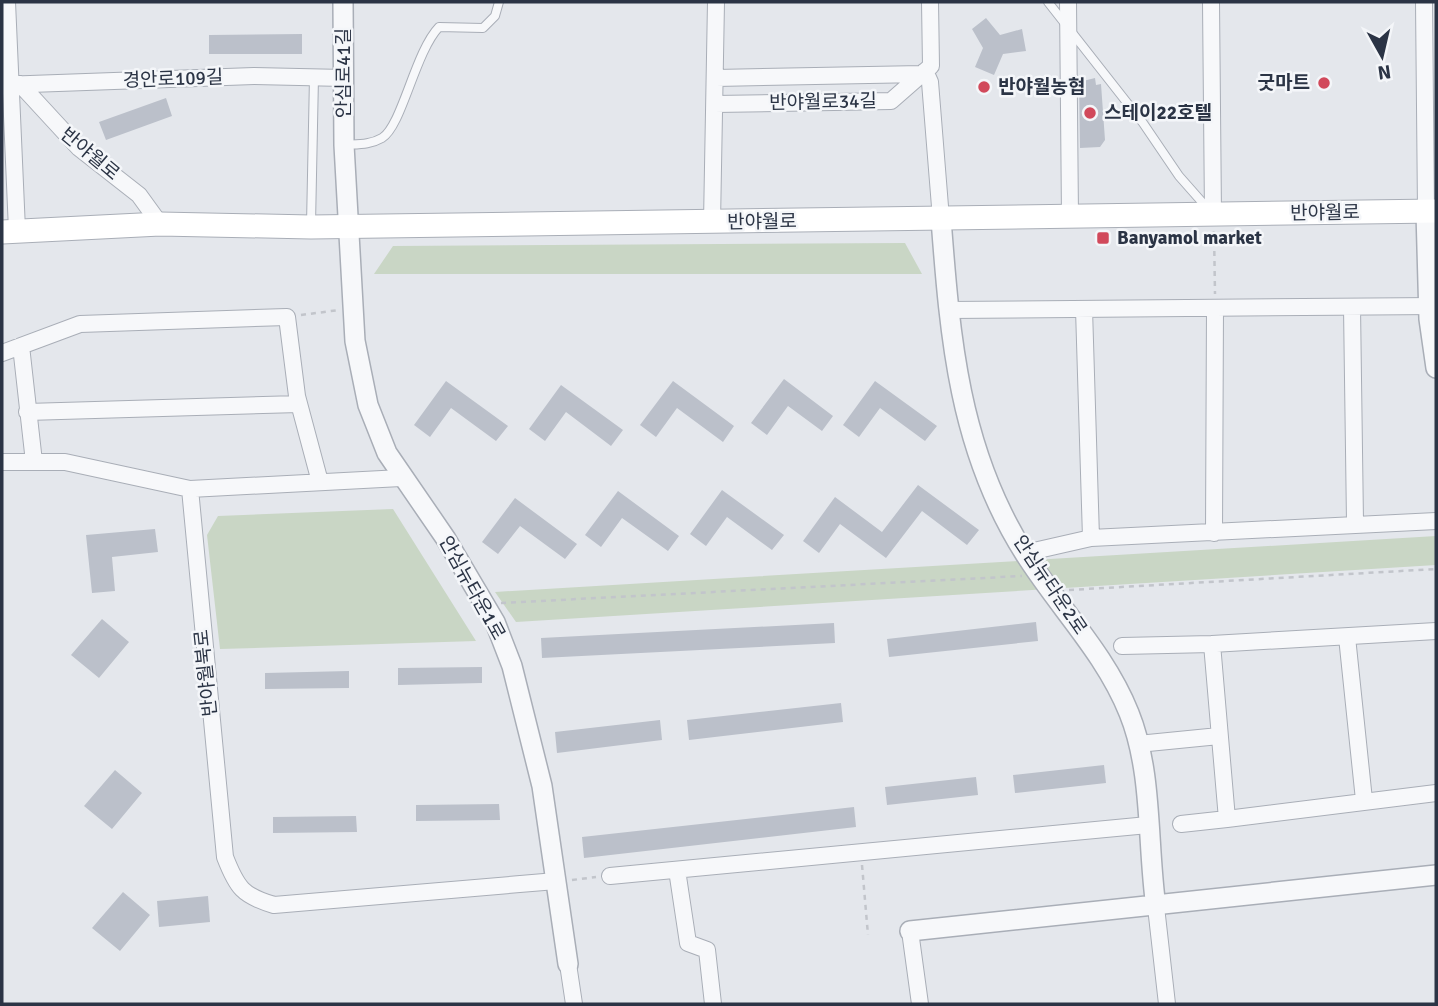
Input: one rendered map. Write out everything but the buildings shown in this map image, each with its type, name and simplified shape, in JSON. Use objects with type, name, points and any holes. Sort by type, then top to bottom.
[{"type":"main road","name":"반야월로","points":[[10,231],[160,224],[311,227],[1431,211]]},
{"type":"street","points":[[7,2],[10,231]]},
{"type":"street","name":"안심로41길","points":[[343,2],[344,145],[350,225]]},
{"type":"street","points":[[712,222],[716,2]]},
{"type":"street","points":[[930,2],[926,70],[930,82],[941,219]]},
{"type":"street","points":[[1068,2],[1070,217]]},
{"type":"street","points":[[1211,2],[1213,215]]},
{"type":"street","points":[[1424,2],[1436,369]]},
{"type":"street","name":"반야월로34길","points":[[716,78],[926,70]]},
{"type":"street","name":"반야월로34길","points":[[715,104],[891,101],[926,70]]},
{"type":"street","name":"경안로109길","points":[[10,85],[231,76],[344,78]]},
{"type":"street","name":"반야월로","points":[[10,85],[79,148],[139,195],[160,224]]},
{"type":"street","name":"안심뉴타운2로","points":[[941,219],[954,364],[968,428],[988,480],[1025,553],[1107,666],[1130,714],[1138,744],[1156,907]]},
{"type":"street","name":"안심뉴타운1로","points":[[350,225],[355,341],[368,405],[387,453],[401,478],[446,539],[484,604],[512,666],[542,786],[568,964]]},
{"type":"street","points":[[948,310],[1432,306]]},
{"type":"street","points":[[1352,307],[1355,522]]},
{"type":"street","points":[[1214,533],[1215,308]]},
{"type":"street","points":[[1084,309],[1091,538]]},
{"type":"street","points":[[2,353],[80,324],[287,317],[299,404],[320,482]]},
{"type":"street","points":[[20,346],[34,462]]},
{"type":"street","points":[[27,412],[299,404]]},
{"type":"street","points":[[2,462],[65,462],[190,489],[401,478]]},
{"type":"street","name":"반야월북로","points":[[190,489],[225,858],[234,880],[250,898],[274,905],[556,881]]},
{"type":"street","points":[[1025,553],[1091,538],[1214,533],[1355,522],[1436,521]]},
{"type":"street","points":[[1122,646],[1212,644],[1436,631]]},
{"type":"street","points":[[1347,637],[1363,800]]},
{"type":"street","points":[[1212,644],[1227,819]]},
{"type":"street","points":[[1138,744],[1219,736]]},
{"type":"street","points":[[1181,824],[1436,793]]},
{"type":"street","points":[[610,876],[1148,825]]},
{"type":"street","points":[[677,870],[688,943],[707,950],[713,1004]]},
{"type":"street","points":[[920,1004],[910,931],[1156,907],[1436,875]]},
{"type":"street","points":[[1156,907],[1167,1004]]},
{"type":"street","points":[[568,964],[574,1004]]},
{"type":"lane","name":"안심로41길","points":[[344,145],[373,143],[392,129],[408,83],[432,34],[439,27],[483,28],[495,16],[499,2]]},
{"type":"lane","points":[[1048,2],[1143,122],[1179,176],[1213,215]]},
{"type":"lane","points":[[311,227],[314,77]]},
{"type":"path","points":[[1213,215],[1215,308]]},
{"type":"path","points":[[287,317],[354,308]]},
{"type":"path","points":[[1062,583],[1067,590],[1436,569]]},
{"type":"path","points":[[484,604],[1026,576]]},
{"type":"path","points":[[861,853],[868,935]]},
{"type":"path","points":[[556,881],[610,876]]},
{"type":"green space","points":[[905,243],[922,274],[374,274],[393,246]]},
{"type":"green space","points":[[393,509],[476,641],[220,649],[207,535],[218,516]]},
{"type":"green space","points":[[1436,536],[1436,565],[516,622],[495,592]]},
{"type":"place","name":"굿마트","points":[[1324,83]]},
{"type":"place","name":"반야월농협","points":[[984,87]]},
{"type":"place","name":"스테이22호텔","points":[[1090,113]]},
{"type":"place","name":"Banyamol market","points":[[1103,238]]}]
